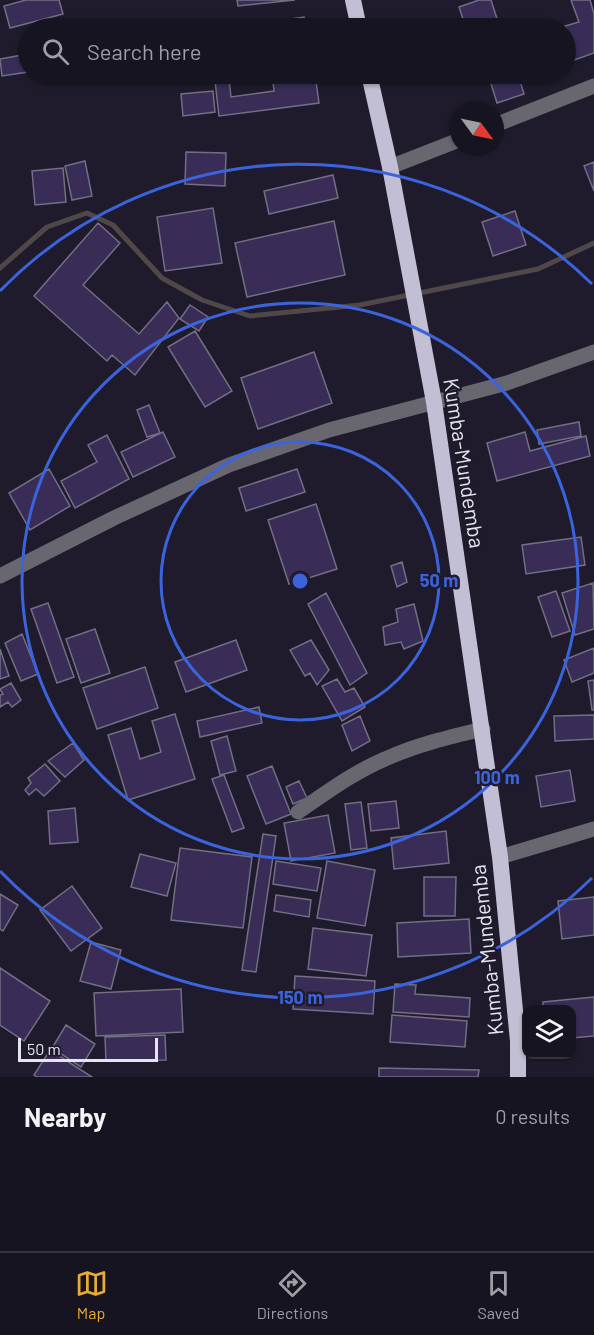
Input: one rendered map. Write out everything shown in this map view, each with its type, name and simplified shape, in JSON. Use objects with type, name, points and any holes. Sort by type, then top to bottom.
[{"type":"highway","points":[[353,0],[357,18]]},
{"type":"highway","name":"Kumba-Mundemba","points":[[371,84],[390,167],[434,402],[483,729],[500,857],[518,1041],[518,1077]]},
{"type":"street","points":[[504,121],[594,86]]},
{"type":"street","points":[[390,167],[450,144]]},
{"type":"street","points":[[0,576],[114,518],[229,465],[329,430],[507,383],[594,352]]},
{"type":"street","points":[[298,812],[339,784],[384,759],[432,741],[483,729]]},
{"type":"street","points":[[500,857],[594,829]]},
{"type":"building","points":[[26,0],[59,0],[63,14],[48,18],[18,18],[18,26],[10,28],[4,6]]},
{"type":"building","points":[[237,0],[295,0],[238,6]]},
{"type":"building","points":[[479,0],[491,0],[497,18],[463,18],[459,7]]},
{"type":"building","points":[[571,0],[590,0],[594,14],[594,53],[576,59],[576,23],[579,22]]},
{"type":"building","points":[[18,56],[18,74],[2,76],[0,59]]},
{"type":"building","points":[[215,84],[230,84],[231,97],[274,91],[273,84],[316,84],[319,103],[219,116]]},
{"type":"building","points":[[491,84],[521,84],[524,94],[497,102]]},
{"type":"building","points":[[213,91],[215,112],[183,116],[181,94]]},
{"type":"building","points":[[186,152],[226,153],[225,186],[185,184]]},
{"type":"building","points":[[85,161],[92,196],[72,200],[65,166]]},
{"type":"building","points":[[594,162],[594,191],[584,166]]},
{"type":"building","points":[[63,168],[66,202],[35,205],[32,171]]},
{"type":"building","points":[[333,175],[338,198],[269,214],[264,191]]},
{"type":"building","points":[[213,208],[222,263],[165,271],[157,217]]},
{"type":"building","points":[[515,211],[526,245],[493,256],[482,222]]},
{"type":"building","points":[[334,221],[345,275],[247,297],[235,243]]},
{"type":"building","points":[[98,223],[120,243],[83,285],[139,334],[167,302],[179,318],[135,375],[112,355],[107,361],[34,296]]},
{"type":"building","points":[[190,305],[208,317],[199,331],[180,319]]},
{"type":"building","points":[[195,331],[232,391],[205,407],[168,347]]},
{"type":"building","points":[[314,352],[332,403],[258,429],[241,378]]},
{"type":"building","points":[[149,405],[160,433],[147,437],[137,410]]},
{"type":"building","points":[[579,422],[581,436],[539,444],[537,430]]},
{"type":"building","points":[[163,432],[175,457],[133,477],[121,452]]},
{"type":"building","points":[[525,432],[530,451],[586,436],[590,456],[497,481],[487,443]]},
{"type":"building","points":[[107,435],[129,479],[75,508],[61,481],[97,462],[88,445]]},
{"type":"building","points":[[49,469],[70,506],[30,530],[9,493]]},
{"type":"building","points":[[297,469],[305,492],[246,511],[239,488]]},
{"type":"building","points":[[316,504],[337,569],[289,584],[268,520]]},
{"type":"building","points":[[581,537],[585,565],[526,574],[522,545]]},
{"type":"building","points":[[402,562],[407,582],[397,587],[391,566]]},
{"type":"building","points":[[593,583],[594,629],[575,635],[562,593]]},
{"type":"building","points":[[556,591],[570,631],[552,637],[538,597]]},
{"type":"building","points":[[326,593],[367,673],[350,685],[308,604]]},
{"type":"building","points":[[48,603],[74,677],[57,683],[31,609]]},
{"type":"building","points":[[414,604],[423,641],[404,649],[401,642],[385,645],[383,627],[398,622],[396,609]]},
{"type":"building","points":[[95,629],[110,673],[81,683],[66,639]]},
{"type":"building","points":[[22,634],[38,674],[21,681],[5,643]]},
{"type":"building","points":[[236,640],[247,670],[186,692],[175,662]]},
{"type":"building","points":[[311,640],[329,670],[317,685],[310,673],[305,676],[290,650]]},
{"type":"building","points":[[594,648],[594,673],[572,682],[564,660]]},
{"type":"building","points":[[0,649],[9,676],[0,679]]},
{"type":"building","points":[[145,667],[158,708],[97,729],[83,688]]},
{"type":"building","points":[[337,679],[345,692],[354,688],[365,707],[342,721],[322,686]]},
{"type":"building","points":[[594,680],[594,710],[592,710],[588,681]]},
{"type":"building","points":[[11,683],[21,700],[12,707],[8,702],[0,707],[0,695],[3,694],[0,689]]},
{"type":"building","points":[[259,707],[262,723],[200,737],[197,721]]},
{"type":"building","points":[[175,714],[195,779],[128,800],[108,735],[131,728],[140,759],[161,752],[152,721]]},
{"type":"building","points":[[594,715],[594,739],[555,741],[554,716]]},
{"type":"building","points":[[360,716],[370,741],[352,751],[342,725]]},
{"type":"building","points":[[227,736],[236,771],[220,775],[211,741]]},
{"type":"building","points":[[73,743],[84,760],[65,777],[48,761]]},
{"type":"building","points":[[45,764],[60,781],[44,796],[36,789],[29,795],[25,790],[31,783],[28,778]]},
{"type":"building","points":[[272,766],[291,814],[266,824],[247,776]]},
{"type":"building","points":[[570,770],[575,801],[541,807],[536,776]]},
{"type":"building","points":[[224,775],[244,828],[232,832],[212,779]]},
{"type":"building","points":[[299,781],[307,798],[293,804],[286,787]]},
{"type":"building","points":[[396,801],[399,828],[371,831],[368,804]]},
{"type":"building","points":[[361,802],[367,848],[351,850],[345,804]]},
{"type":"building","points":[[75,808],[78,842],[50,844],[48,811]]},
{"type":"building","points":[[328,815],[335,853],[291,861],[284,823]]},
{"type":"building","points":[[446,831],[449,863],[394,869],[391,838]]},
{"type":"building","points":[[263,834],[276,836],[256,972],[242,970]]},
{"type":"building","points":[[180,848],[252,857],[243,928],[171,920]]},
{"type":"building","points":[[140,854],[176,863],[167,896],[131,887]]},
{"type":"building","points":[[276,861],[321,868],[317,891],[273,884]]},
{"type":"building","points":[[327,861],[375,870],[365,926],[317,918]]},
{"type":"building","points":[[424,877],[456,877],[455,916],[424,916]]},
{"type":"building","points":[[72,886],[102,928],[71,951],[40,910]]},
{"type":"building","points":[[0,894],[18,905],[3,931],[0,929]]},
{"type":"building","points":[[276,895],[311,900],[309,917],[274,911]]},
{"type":"building","points":[[594,897],[594,935],[562,939],[558,901]]},
{"type":"building","points":[[469,919],[471,953],[398,957],[397,923]]},
{"type":"building","points":[[313,928],[372,935],[366,976],[308,969]]},
{"type":"building","points":[[91,942],[121,950],[111,989],[80,981]]},
{"type":"building","points":[[0,968],[50,1001],[24,1041],[0,1025]]},
{"type":"building","points":[[295,976],[375,981],[373,1014],[293,1009]]},
{"type":"building","points":[[395,984],[416,985],[415,994],[470,998],[469,1017],[393,1012]]},
{"type":"building","points":[[181,989],[183,1032],[96,1036],[94,993]]},
{"type":"building","points":[[594,997],[594,1036],[576,1038],[576,1005],[543,1005],[543,1002]]},
{"type":"building","points":[[392,1015],[467,1021],[465,1047],[390,1042]]},
{"type":"building","points":[[66,1025],[95,1044],[81,1067],[52,1048]]},
{"type":"building","points":[[165,1035],[166,1060],[106,1061],[105,1037]]},
{"type":"building","points":[[50,1050],[92,1077],[37,1077],[34,1075]]},
{"type":"building","points":[[379,1068],[479,1070],[478,1077],[379,1077]]},
{"type":"waterway","points":[[0,268],[47,227],[87,213],[113,225],[162,278],[202,300],[250,316],[360,305],[538,269],[594,243]]}]
